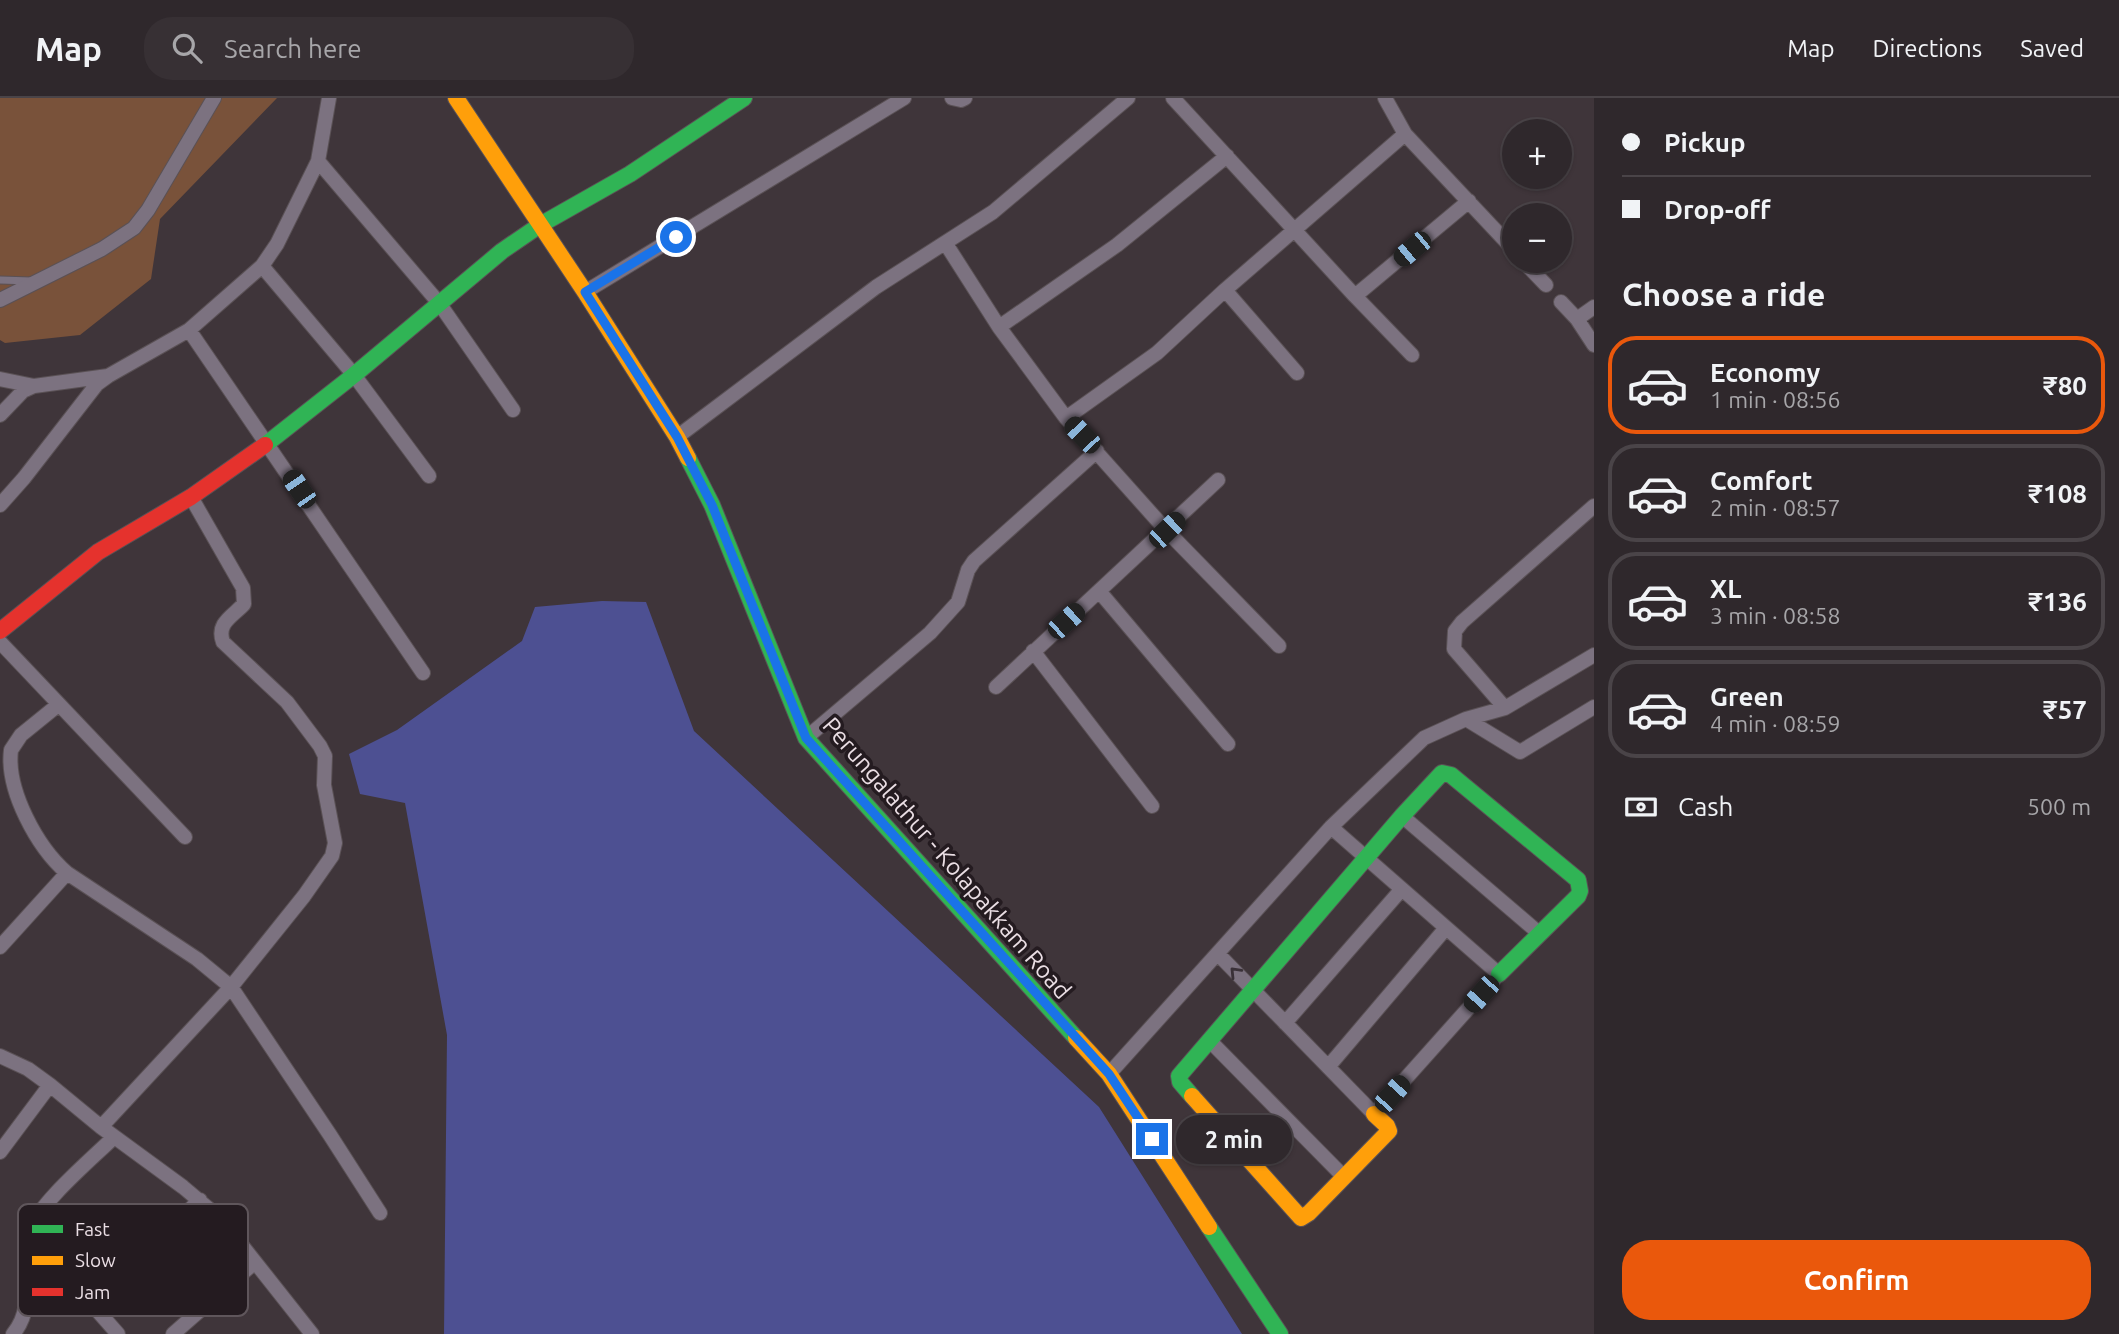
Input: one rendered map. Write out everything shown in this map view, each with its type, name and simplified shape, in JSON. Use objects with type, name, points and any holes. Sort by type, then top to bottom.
[{"type":"street","points":[[0,300],[102,248],[134,228],[148,210],[214,98]]},
{"type":"street","points":[[0,505],[85,398],[108,376],[189,330],[262,266],[277,244],[318,160],[329,98]]},
{"type":"street","name":"Perungalathur - Kolapakkam Road","points":[[456,98],[585,292],[677,437],[712,505],[806,738],[1109,1074],[1280,1334]]},
{"type":"street","points":[[0,631],[98,552],[191,497],[268,443],[502,251],[540,225],[630,174],[744,98]]},
{"type":"street","points":[[585,292],[904,98]]},
{"type":"street","points":[[952,98],[965,98]]},
{"type":"street","points":[[677,437],[876,287],[993,212],[1128,98]]},
{"type":"street","points":[[1173,98],[1412,355]]},
{"type":"street","points":[[1385,98],[1405,134],[1502,237]]},
{"type":"street","points":[[1066,418],[1157,353],[1225,290],[1405,134]]},
{"type":"street","points":[[999,327],[1117,245],[1227,156]]},
{"type":"street","points":[[318,160],[439,303],[513,410]]},
{"type":"street","points":[[1355,296],[1469,201]]},
{"type":"street","points":[[946,244],[999,327],[1066,418],[1167,530],[1279,646]]},
{"type":"street","points":[[262,266],[354,375],[429,476]]},
{"type":"street","points":[[1535,273],[1546,285]]},
{"type":"street","points":[[1225,290],[1297,373]]},
{"type":"street","points":[[1561,302],[1577,319],[1594,345]]},
{"type":"street","points":[[1577,319],[1594,307]]},
{"type":"street","points":[[189,330],[423,673]]},
{"type":"street","points":[[0,379],[34,386],[108,376]]},
{"type":"street","points":[[0,415],[15,399],[34,386]]},
{"type":"street","points":[[806,738],[930,633],[958,602],[968,570],[974,561],[1097,451]]},
{"type":"street","points":[[996,687],[1218,480]]},
{"type":"street","points":[[101,1127],[231,987],[304,896],[332,856],[335,843],[324,785],[325,756],[320,746],[287,702],[223,642],[221,628],[244,604],[243,588],[191,497]]},
{"type":"street","points":[[1505,708],[1454,649],[1455,631],[1594,506]]},
{"type":"street","points":[[1099,591],[1228,744]]},
{"type":"street","points":[[0,642],[185,837]]},
{"type":"street","points":[[1034,651],[1152,806]]},
{"type":"street","points":[[1109,1074],[1331,827],[1424,738],[1466,719],[1505,708],[1594,655]]},
{"type":"street","points":[[58,705],[14,743],[10,757],[15,784],[38,840],[52,860],[66,873],[197,959],[231,987],[380,1213]]},
{"type":"street","points":[[1466,719],[1521,752],[1594,707]]},
{"type":"street","points":[[1218,954],[1252,989],[1285,1023],[1374,1114],[1387,1126],[1389,1131],[1305,1216],[1297,1216],[1180,1082],[1180,1076],[1209,1040],[1252,989],[1367,859],[1402,816],[1438,776],[1446,772],[1578,880],[1580,891],[1577,895],[1499,974],[1374,1114]]},
{"type":"street","points":[[0,789],[15,784]]},
{"type":"street","points":[[1402,816],[1540,934]]},
{"type":"street","points":[[1331,827],[1499,974]]},
{"type":"street","points":[[0,947],[66,873]]},
{"type":"street","points":[[1285,1023],[1401,890]]},
{"type":"street","points":[[1328,1067],[1446,928]]},
{"type":"street","points":[[1209,1040],[1343,1176]]},
{"type":"street","points":[[0,1056],[28,1069],[204,1204]]},
{"type":"street","points":[[0,1152],[50,1085]]},
{"type":"street","points":[[47,1204],[114,1137]]},
{"type":"street","points":[[196,1204],[200,1200]]},
{"type":"street","points":[[248,1253],[312,1334]]},
{"type":"street","points":[[248,1268],[255,1262]]},
{"type":"street","points":[[13,1334],[19,1327],[22,1316]]},
{"type":"street","points":[[102,1316],[118,1334]]},
{"type":"street","points":[[173,1334],[194,1316]]},
{"type":"lane","points":[[0,280],[33,281]]},
{"type":"shaded area","points":[[0,98],[277,98],[160,219],[151,279],[80,335],[5,343],[0,340]]},
{"type":"shaded area","points":[[602,601],[646,602],[694,731],[1099,1107],[1242,1334],[444,1334],[447,1035],[405,803],[360,794],[349,754],[397,730],[522,641],[535,607]]},
{"type":"traffic: fast","points":[[265,445],[354,375],[502,251],[540,225],[630,174],[744,98]]},
{"type":"traffic: fast","points":[[688,458],[712,505],[806,738],[1076,1038]]},
{"type":"traffic: fast","points":[[1192,1096],[1180,1082],[1179,1076],[1442,773],[1451,775],[1578,880],[1578,896],[1499,974]]},
{"type":"traffic: fast","points":[[1209,1227],[1280,1334]]},
{"type":"traffic: slow","points":[[456,98],[585,292],[688,458]]},
{"type":"traffic: slow","points":[[1076,1038],[1109,1074],[1209,1227]]},
{"type":"traffic: slow","points":[[1192,1096],[1301,1218],[1389,1131],[1374,1114]]},
{"type":"traffic: jam","points":[[0,631],[98,552],[191,497],[265,445]]},
{"type":"route","points":[[676,237],[585,292],[677,437],[712,505],[806,738],[1109,1074],[1152,1139]]}]
